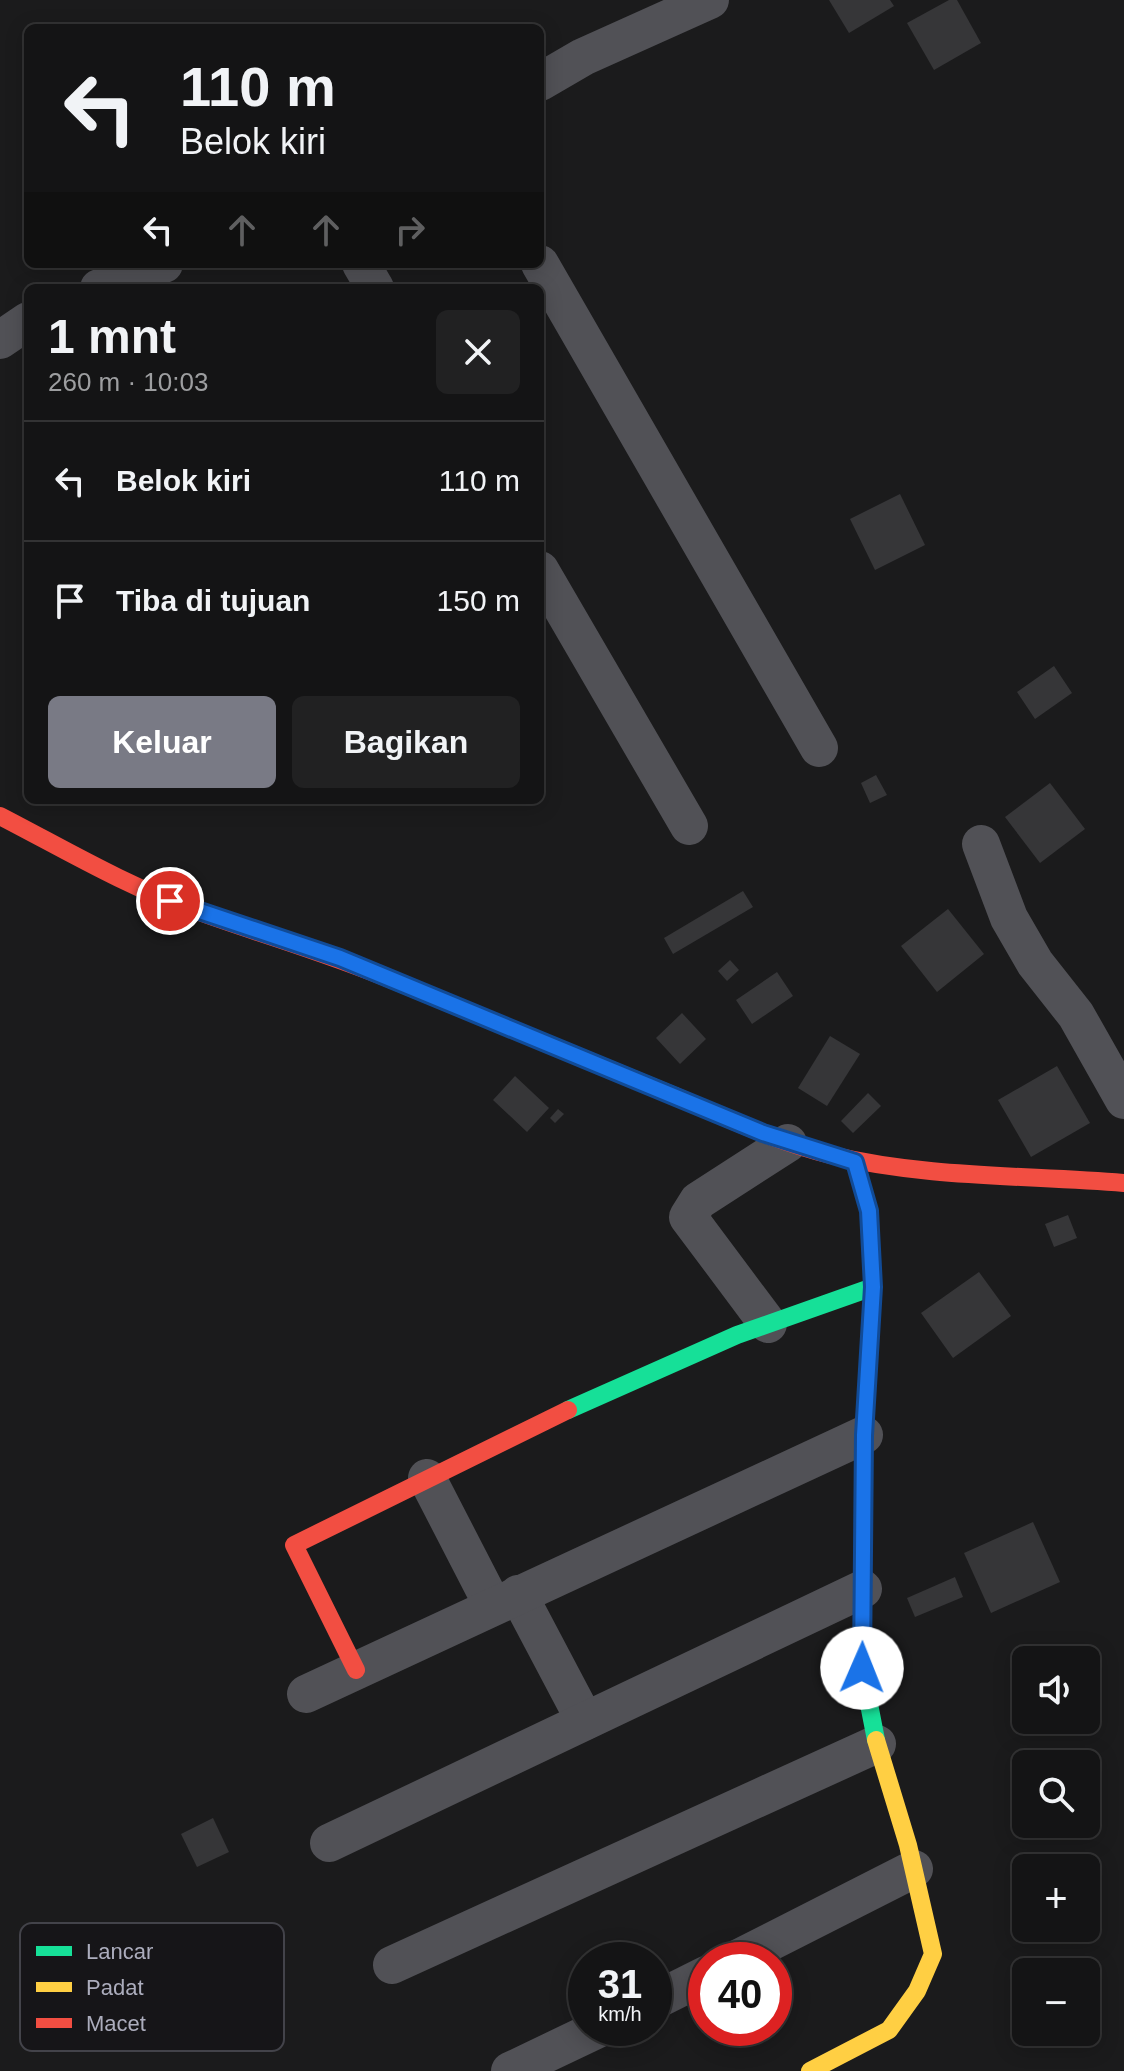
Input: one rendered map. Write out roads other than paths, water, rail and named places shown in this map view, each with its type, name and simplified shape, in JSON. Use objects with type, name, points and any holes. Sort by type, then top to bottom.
[{"type":"street","points":[[544,80],[583,57],[710,0]]},
{"type":"street","points":[[110,284],[153,268]]},
{"type":"street","points":[[542,268],[819,748]]},
{"type":"street","points":[[0,340],[24,324]]},
{"type":"street","points":[[544,577],[689,826]]},
{"type":"street","points":[[0,816],[124,881],[179,905],[340,958],[582,1061],[788,1143],[855,1162],[944,1174],[1124,1183]]},
{"type":"street","points":[[981,844],[1009,918],[1035,963],[1076,1015],[1124,1100]]},
{"type":"street","points":[[768,1324],[688,1217],[698,1201],[788,1143]]},
{"type":"street","points":[[810,2071],[889,2030],[917,1991],[933,1954],[914,1869],[877,1744],[862,1668],[864,1435],[873,1287],[869,1211],[855,1162]]},
{"type":"street","points":[[356,1670],[294,1545],[505,1438],[768,1324],[873,1287]]},
{"type":"street","points":[[306,1694],[864,1435]]},
{"type":"street","points":[[427,1478],[585,1721]]},
{"type":"street","points":[[329,1843],[863,1589]]},
{"type":"street","points":[[392,1965],[877,1744]]},
{"type":"street","points":[[770,1942],[914,1869]]},
{"type":"street","points":[[510,2071],[568,2043]]}]
